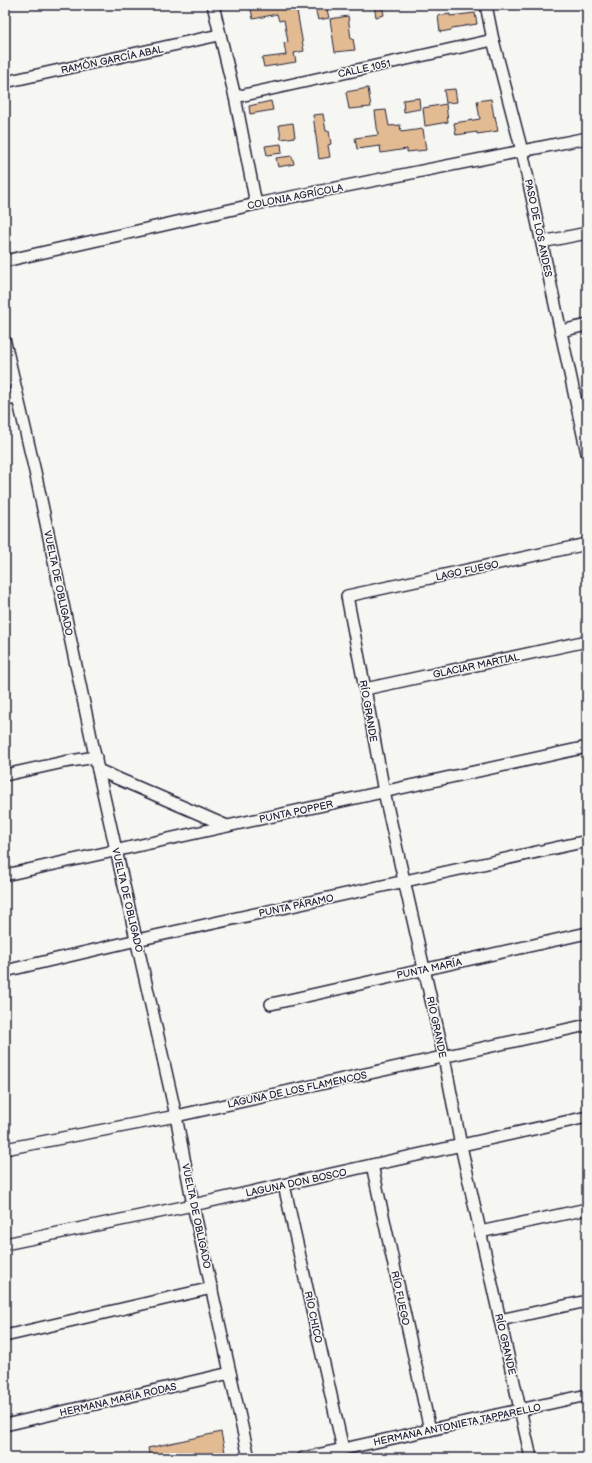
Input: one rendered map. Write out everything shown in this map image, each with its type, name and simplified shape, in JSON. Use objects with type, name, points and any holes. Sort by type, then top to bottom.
[{"type":"street","points":[[213,5],[235,97],[256,204]]},
{"type":"street","name":"PASO DE LOS ANDES","points":[[486,5],[493,40],[522,151],[587,453]]},
{"type":"street","name":"RAMÓN GARCÍA ABAL","points":[[5,82],[220,35]]},
{"type":"street","name":"CALLE 1051","points":[[235,97],[493,40]]},
{"type":"street","name":"COLONIA AGRÍCOLA","points":[[5,261],[256,204],[587,138]]},
{"type":"street","points":[[542,242],[587,233]]},
{"type":"street","points":[[561,331],[587,325]]},
{"type":"street","name":"VUELTA DE OBLIGADO","points":[[5,342],[36,476],[98,770],[176,1116],[193,1205],[249,1458]]},
{"type":"street","points":[[5,400],[17,398]]},
{"type":"street","name":"LAGO FUEGO","points":[[346,596],[587,544]]},
{"type":"street","name":"RÍO GRANDE","points":[[346,596],[384,792],[444,1057],[461,1146],[531,1458]]},
{"type":"street","name":"GLACIAR MARTIAL","points":[[365,689],[587,641]]},
{"type":"street","name":"PUNTA POPPER","points":[[5,875],[587,747]]},
{"type":"street","points":[[5,775],[64,762],[96,757]]},
{"type":"street","points":[[98,770],[227,826]]},
{"type":"street","name":"PUNTA PÁRAMO","points":[[5,971],[137,940],[587,841]]},
{"type":"street","name":"PUNTA MARÍA","points":[[271,1004],[587,933]]},
{"type":"street","name":"LAGUNA DE LOS FLAMENCOS","points":[[5,1149],[176,1116],[587,1025]]},
{"type":"street","name":"LAGUNA DON BOSCO","points":[[5,1244],[193,1205],[587,1117]]},
{"type":"street","name":"RÍO FUEGO","points":[[372,1165],[430,1430]]},
{"type":"street","name":"RÍO CHICO","points":[[284,1185],[343,1449]]},
{"type":"street","points":[[480,1232],[587,1209]]},
{"type":"street","points":[[5,1336],[212,1288]]},
{"type":"street","points":[[500,1320],[587,1301]]},
{"type":"street","name":"HERMANA MARÍA RODAS","points":[[5,1425],[230,1373]]},
{"type":"street","name":"HERMANA ANTONIETA TAPPARELLO","points":[[303,1458],[587,1395]]},
{"type":"building","points":[[250,5],[296,5],[304,51],[294,53],[296,62],[264,67],[262,58],[286,55],[284,43],[288,42],[284,20],[279,21],[277,14],[253,19]]},
{"type":"building","points":[[326,5],[329,18],[318,20],[315,8]]},
{"type":"building","points":[[374,5],[382,5],[384,15],[376,17]]},
{"type":"building","points":[[475,13],[477,24],[452,28],[452,30],[440,32],[438,16]]},
{"type":"building","points":[[348,16],[351,39],[353,39],[355,50],[335,52],[330,19]]},
{"type":"building","points":[[368,88],[371,107],[349,109],[346,92]]},
{"type":"building","points":[[455,89],[457,102],[446,103],[444,90]]},
{"type":"building","points":[[419,98],[420,109],[404,112],[403,100]]},
{"type":"building","points":[[491,99],[498,131],[456,135],[454,123],[480,119],[477,101]]},
{"type":"building","points":[[271,101],[273,110],[250,114],[249,106]]},
{"type":"building","points":[[446,104],[448,122],[425,126],[423,108]]},
{"type":"building","points":[[386,110],[389,126],[400,125],[401,132],[423,129],[426,150],[407,152],[407,149],[381,153],[380,146],[357,149],[355,138],[378,135],[375,111]]},
{"type":"building","points":[[323,114],[326,131],[329,131],[331,144],[328,145],[330,157],[319,159],[313,115]]},
{"type":"building","points":[[293,123],[295,137],[281,139],[279,125]]},
{"type":"building","points":[[281,144],[282,153],[267,155],[265,146]]},
{"type":"building","points":[[292,156],[294,164],[278,167],[276,158]]},
{"type":"building","points":[[221,1432],[225,1452],[197,1458],[150,1458],[148,1448]]}]
